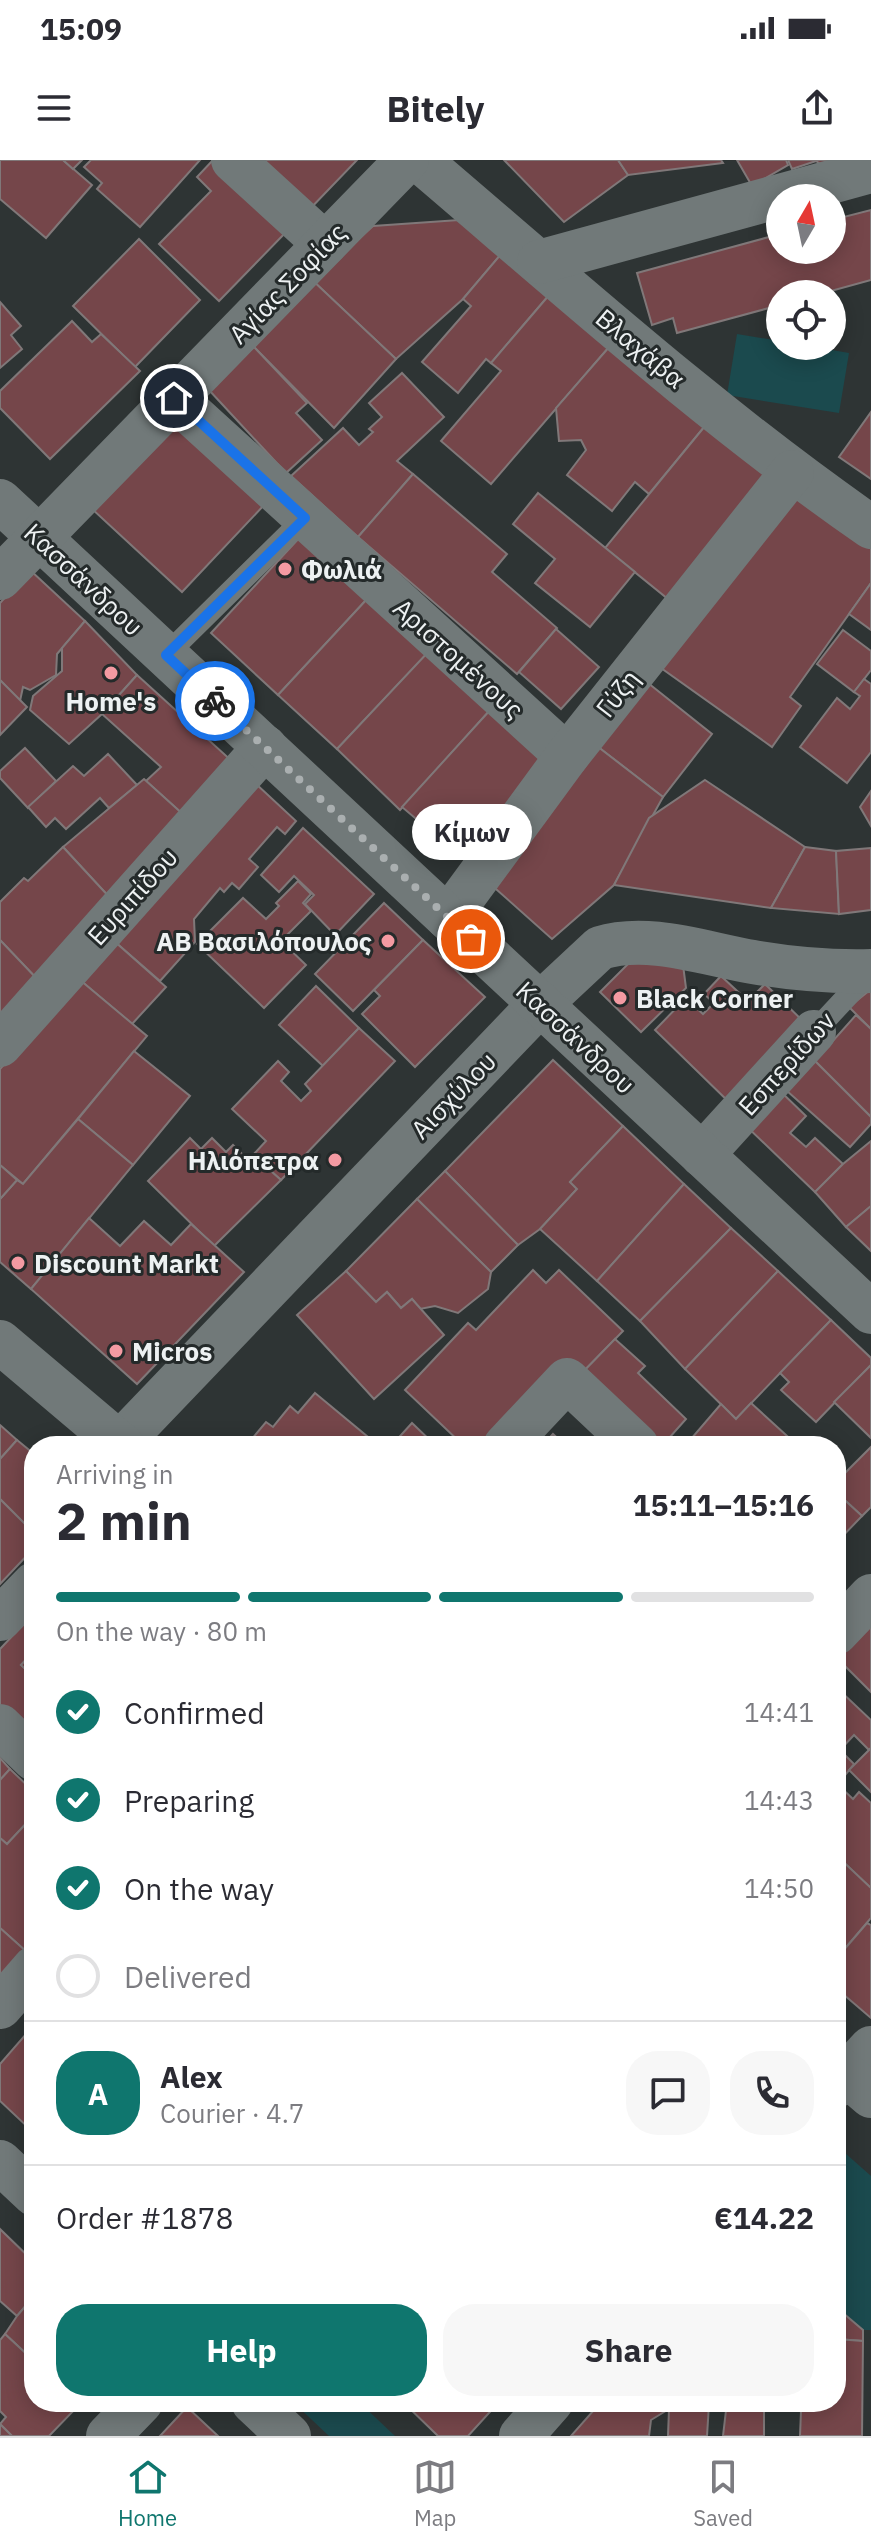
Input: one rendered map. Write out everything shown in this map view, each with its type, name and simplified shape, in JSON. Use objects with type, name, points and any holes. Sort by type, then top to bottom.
[{"type":"street","points":[[233,160],[325,244]]},
{"type":"street","name":"Αγίας Σοφίας","points":[[0,578],[407,160]]},
{"type":"street","name":"Βλαχάβα","points":[[419,160],[792,472],[871,527]]},
{"type":"street","points":[[539,262],[871,171]]},
{"type":"street","name":"Αριστομένους","points":[[174,398],[567,756]]},
{"type":"street","name":"Γύζη","points":[[448,918],[567,756],[792,472]]},
{"type":"street","name":"Κασσάνδρου","points":[[0,501],[871,1312]]},
{"type":"street","name":"Ευριπίδου","points":[[0,1045],[265,747]]},
{"type":"street","name":"Αισχύλου","points":[[130,1436],[590,954],[611,944],[646,943],[797,969],[871,971]]},
{"type":"street","name":"Εσπερίδων","points":[[702,1155],[814,1032]]},
{"type":"street","points":[[0,1342],[110,1436]]},
{"type":"street","points":[[514,1436],[567,1380],[626,1436]]},
{"type":"street","points":[[0,1619],[24,1594]]},
{"type":"street","points":[[846,1622],[871,1596]]},
{"type":"street","points":[[0,1726],[24,1749]]},
{"type":"street","points":[[0,2007],[24,1979]]},
{"type":"street","points":[[0,2162],[24,2185]]},
{"type":"street","points":[[108,2436],[131,2412]]},
{"type":"street","points":[[264,2412],[289,2436]]},
{"type":"street","points":[[521,2436],[542,2412]]},
{"type":"lane","points":[[166,655],[305,518]]},
{"type":"lane","name":"Εσπερίδων","points":[[814,1032],[871,971]]},
{"type":"shaded area","points":[[737,334],[766,339],[766,360],[846,360],[846,352],[849,353],[839,413],[727,395]]},
{"type":"shaded area","points":[[846,2154],[871,2176],[871,2330],[863,2330],[846,2316]]},
{"type":"shaded area","points":[[304,2412],[370,2412],[395,2436],[329,2436]]},
{"type":"building","points":[[0,160],[63,160],[92,185],[46,238],[0,199]]},
{"type":"building","points":[[63,160],[82,160],[73,169]]},
{"type":"building","points":[[91,160],[200,160],[140,227],[97,189],[102,183],[84,167]]},
{"type":"building","points":[[213,160],[290,228],[219,301],[159,244],[211,191],[197,177]]},
{"type":"building","points":[[251,160],[357,160],[306,213]]},
{"type":"building","points":[[504,160],[618,160],[628,175],[564,222]]},
{"type":"building","points":[[618,160],[721,160],[723,163],[628,175]]},
{"type":"building","points":[[737,160],[786,160],[788,165],[752,186]]},
{"type":"building","points":[[788,160],[834,160],[823,166],[816,161],[792,169]]},
{"type":"building","points":[[871,210],[871,280],[846,287],[846,280],[766,280],[766,309],[677,333],[673,318],[652,325],[637,273],[766,238],[766,264],[846,264],[846,216]]},
{"type":"building","points":[[459,220],[502,253],[463,299],[396,359],[313,281],[373,226]]},
{"type":"building","points":[[139,239],[200,300],[135,367],[73,306]]},
{"type":"building","points":[[502,253],[550,294],[491,363],[486,359],[458,393],[422,362],[471,306],[463,299]]},
{"type":"building","points":[[309,277],[396,359],[334,428],[254,347]]},
{"type":"building","points":[[550,294],[610,346],[491,484],[441,441],[501,371],[491,363]]},
{"type":"building","points":[[0,302],[21,326],[11,335],[22,349],[0,368]]},
{"type":"building","points":[[72,321],[92,342],[101,334],[140,371],[50,459],[0,408],[0,391]]},
{"type":"building","points":[[610,346],[705,426],[649,494],[635,482],[612,511],[567,475],[586,450],[581,440],[559,441],[556,408]]},
{"type":"building","points":[[254,347],[307,403],[296,413],[322,440],[286,473],[208,389]]},
{"type":"building","points":[[402,373],[444,417],[397,461],[413,474],[358,537],[291,476],[343,428],[359,445],[373,432],[369,429],[382,417],[369,403]]},
{"type":"building","points":[[871,412],[871,479],[839,457]]},
{"type":"building","points":[[174,419],[266,503],[182,592],[91,508]]},
{"type":"building","points":[[705,426],[770,475],[668,599],[605,548]]},
{"type":"building","points":[[413,474],[507,554],[492,572],[557,628],[517,674],[358,537]]},
{"type":"building","points":[[788,489],[871,548],[871,583],[790,697],[801,706],[772,747],[661,668]]},
{"type":"building","points":[[538,493],[635,572],[590,627],[535,583],[555,559],[513,524]]},
{"type":"building","points":[[301,536],[368,598],[278,695],[211,633]]},
{"type":"building","points":[[30,570],[85,621],[57,654],[56,675],[30,690],[23,687],[20,701],[0,680],[0,603]]},
{"type":"building","points":[[871,583],[871,630],[849,614]]},
{"type":"building","points":[[368,598],[428,653],[337,749],[278,695]]},
{"type":"building","points":[[85,621],[137,675],[102,714],[69,744],[30,710],[33,696],[62,671],[62,648]]},
{"type":"building","points":[[556,629],[599,667],[561,709],[519,672]]},
{"type":"building","points":[[843,630],[871,651],[871,670],[854,692],[817,664]]},
{"type":"building","points":[[431,649],[492,708],[400,810],[337,749]]},
{"type":"building","points":[[137,675],[234,763],[186,817],[146,781],[161,767],[102,714]]},
{"type":"building","points":[[643,679],[712,734],[663,797],[593,743]]},
{"type":"building","points":[[864,679],[871,684],[871,752],[847,783],[800,747],[837,698],[850,709],[860,696],[854,692]]},
{"type":"building","points":[[0,680],[27,707],[0,735]]},
{"type":"building","points":[[492,708],[549,758],[466,861],[402,807]]},
{"type":"building","points":[[593,743],[663,797],[614,885],[552,939],[487,881]]},
{"type":"building","points":[[25,748],[56,781],[28,808],[0,778],[0,771]]},
{"type":"building","points":[[108,754],[137,785],[109,808],[100,798],[66,829],[55,818],[46,827],[28,807],[73,766],[84,776]]},
{"type":"building","points":[[144,779],[186,817],[112,900],[63,847]]},
{"type":"building","points":[[705,780],[805,847],[771,908],[614,885],[649,818]]},
{"type":"building","points":[[255,783],[296,821],[285,834],[277,827],[249,859],[258,867],[239,889],[232,883],[224,892],[220,888],[194,919],[195,942],[160,981],[114,941]]},
{"type":"building","points":[[871,791],[871,826],[860,807]]},
{"type":"building","points":[[303,828],[374,894],[335,935],[305,904],[314,895],[294,876],[279,892],[261,875]]},
{"type":"building","points":[[63,847],[112,900],[39,981],[0,940],[0,902],[24,878],[28,881]]},
{"type":"building","points":[[805,847],[836,851],[839,914],[771,908]]},
{"type":"building","points":[[871,848],[871,910],[839,914],[836,851]]},
{"type":"building","points":[[298,881],[311,894],[303,903],[311,911],[281,941],[306,965],[264,1008],[197,944],[243,898],[266,919],[279,906],[276,903]]},
{"type":"building","points":[[384,903],[423,940],[353,1011],[315,974]]},
{"type":"building","points":[[0,940],[39,981],[0,1025]]},
{"type":"building","points":[[423,940],[485,997],[415,1067],[362,1014],[380,996],[374,990]]},
{"type":"building","points":[[114,941],[166,987],[132,1024],[80,980]]},
{"type":"building","points":[[633,959],[683,965],[686,988],[641,1032],[600,992]]},
{"type":"building","points":[[721,976],[748,1001],[765,984],[808,1026],[732,1105],[655,1030],[686,998],[703,1014],[714,1003],[704,994]]},
{"type":"building","points":[[80,980],[147,1036],[23,1184],[0,1165],[0,1069]]},
{"type":"building","points":[[316,986],[359,1028],[323,1066],[279,1025]]},
{"type":"building","points":[[871,990],[871,1029],[849,1007]]},
{"type":"building","points":[[856,1015],[871,1029],[871,1117],[815,1061]]},
{"type":"building","points":[[359,1028],[395,1061],[281,1180],[253,1155],[266,1141],[232,1109],[278,1061],[289,1072],[281,1081],[301,1101],[311,1091],[305,1084]]},
{"type":"building","points":[[134,1051],[190,1096],[133,1165],[78,1119]]},
{"type":"building","points":[[553,1060],[623,1126],[570,1182],[577,1189],[540,1229],[518,1245],[445,1171]]},
{"type":"building","points":[[815,1061],[871,1117],[871,1124],[850,1147],[787,1091]]},
{"type":"building","points":[[777,1088],[806,1116],[790,1133],[806,1147],[815,1138],[843,1164],[815,1192],[743,1123]]},
{"type":"building","points":[[78,1119],[133,1165],[31,1289],[0,1262],[0,1199],[17,1180],[23,1184]]},
{"type":"building","points":[[623,1126],[684,1184],[597,1281],[540,1229],[577,1189],[570,1182]]},
{"type":"building","points":[[190,1138],[201,1149],[212,1138],[226,1152],[233,1145],[248,1160],[253,1155],[281,1180],[214,1246],[148,1181]]},
{"type":"building","points":[[871,1141],[871,1206],[846,1227],[815,1192]]},
{"type":"building","points":[[0,1165],[17,1180],[0,1199]]},
{"type":"building","points":[[445,1171],[518,1245],[491,1272],[417,1199]]},
{"type":"building","points":[[684,1184],[731,1228],[640,1321],[597,1281]]},
{"type":"building","points":[[417,1199],[491,1272],[488,1289],[458,1313],[435,1306],[420,1309],[412,1299],[401,1308],[387,1292],[376,1302],[346,1271]]},
{"type":"building","points":[[871,1206],[871,1251],[846,1227]]},
{"type":"building","points":[[89,1218],[120,1246],[144,1221],[171,1245],[191,1224],[244,1272],[137,1384],[31,1289]]},
{"type":"building","points":[[731,1228],[778,1271],[685,1369],[640,1321]]},
{"type":"building","points":[[533,1270],[546,1283],[559,1270],[623,1331],[580,1375],[499,1436],[453,1436],[405,1390],[468,1323],[476,1330]]},
{"type":"building","points":[[346,1271],[376,1302],[387,1292],[401,1308],[412,1299],[444,1335],[374,1399],[297,1315]]},
{"type":"building","points":[[778,1271],[831,1320],[736,1419],[685,1369]]},
{"type":"building","points":[[831,1320],[871,1358],[871,1365],[816,1422],[781,1390],[789,1382],[780,1373]]},
{"type":"building","points":[[615,1339],[645,1366],[638,1373],[686,1419],[671,1436],[646,1436],[580,1375]]},
{"type":"building","points":[[871,1365],[871,1438],[834,1402]]},
{"type":"building","points":[[315,1393],[367,1436],[254,1436],[266,1422],[273,1427],[290,1406],[298,1413]]},
{"type":"building","points":[[751,1403],[787,1436],[694,1436],[721,1404],[736,1419]]},
{"type":"building","points":[[412,1423],[426,1436],[400,1436]]},
{"type":"building","points":[[0,1425],[17,1440],[0,1459]]},
{"type":"building","points":[[17,1440],[24,1446],[24,1523],[0,1499],[0,1459]]},
{"type":"building","points":[[871,1447],[871,1507],[862,1516],[846,1501],[846,1472]]},
{"type":"building","points":[[0,1499],[24,1523],[24,1559],[0,1584]]},
{"type":"building","points":[[846,1501],[862,1516],[846,1533]]},
{"type":"building","points":[[871,1619],[871,1692],[846,1667],[846,1643]]},
{"type":"building","points":[[24,1624],[24,1662],[21,1665],[24,1668],[24,1729],[0,1706],[0,1649]]},
{"type":"building","points":[[846,1696],[871,1720],[871,1748],[869,1750],[854,1735],[846,1744]]},
{"type":"building","points":[[871,1748],[871,1792],[849,1770]]},
{"type":"building","points":[[846,1756],[854,1764],[846,1774]]},
{"type":"building","points":[[0,1758],[10,1769],[0,1780]]},
{"type":"building","points":[[10,1769],[24,1782],[24,1826],[7,1844],[0,1838],[0,1780]]},
{"type":"building","points":[[846,1792],[853,1799],[859,1792],[871,1803],[871,1888],[846,1864]]},
{"type":"building","points":[[24,1826],[24,1949],[0,1928],[0,1838],[7,1844]]},
{"type":"building","points":[[846,1864],[871,1888],[871,1918],[846,1947]]},
{"type":"building","points":[[867,1923],[871,1925],[871,2018],[846,1997],[846,1947]]},
{"type":"building","points":[[0,1928],[24,1949],[24,1958],[0,1985]]},
{"type":"building","points":[[24,2036],[24,2124],[0,2101],[0,2064]]},
{"type":"building","points":[[0,2229],[24,2252],[24,2308],[17,2316],[0,2301]]},
{"type":"building","points":[[24,2308],[24,2352],[5,2334]]},
{"type":"building","points":[[846,2316],[863,2330],[863,2341],[846,2340]]},
{"type":"building","points":[[5,2334],[24,2352],[24,2412],[72,2412],[49,2436],[12,2436],[0,2424],[6,2417],[0,2411],[0,2340]]},
{"type":"building","points":[[846,2340],[863,2341],[862,2436],[800,2436],[801,2412],[846,2412]]},
{"type":"building","points":[[182,2412],[192,2412],[218,2436],[160,2436]]},
{"type":"building","points":[[413,2412],[490,2412],[468,2436],[438,2436]]},
{"type":"building","points":[[592,2412],[664,2412],[651,2420],[649,2436],[571,2436]]},
{"type":"building","points":[[669,2412],[708,2412],[707,2436],[668,2436]]},
{"type":"building","points":[[726,2412],[764,2412],[764,2436],[723,2436]]},
{"type":"building","points":[[0,2424],[12,2436],[0,2436]]},
{"type":"way so far","points":[[215,701],[471,939]]},
{"type":"place","name":"Φωλιά","points":[[285,569]]},
{"type":"place","name":"Home's","points":[[111,673]]},
{"type":"place","name":"Κίμων","points":[[471,939]]},
{"type":"place","name":"ΑΒ Βασιλόπουλος","points":[[388,941]]},
{"type":"place","name":"Black Corner","points":[[620,998]]},
{"type":"place","name":"Ηλιόπετρα","points":[[335,1160]]},
{"type":"place","name":"Discount Markt","points":[[18,1263]]},
{"type":"place","name":"Micros","points":[[116,1351]]},
{"type":"route","points":[[174,398],[305,518],[166,655],[215,701]]}]
